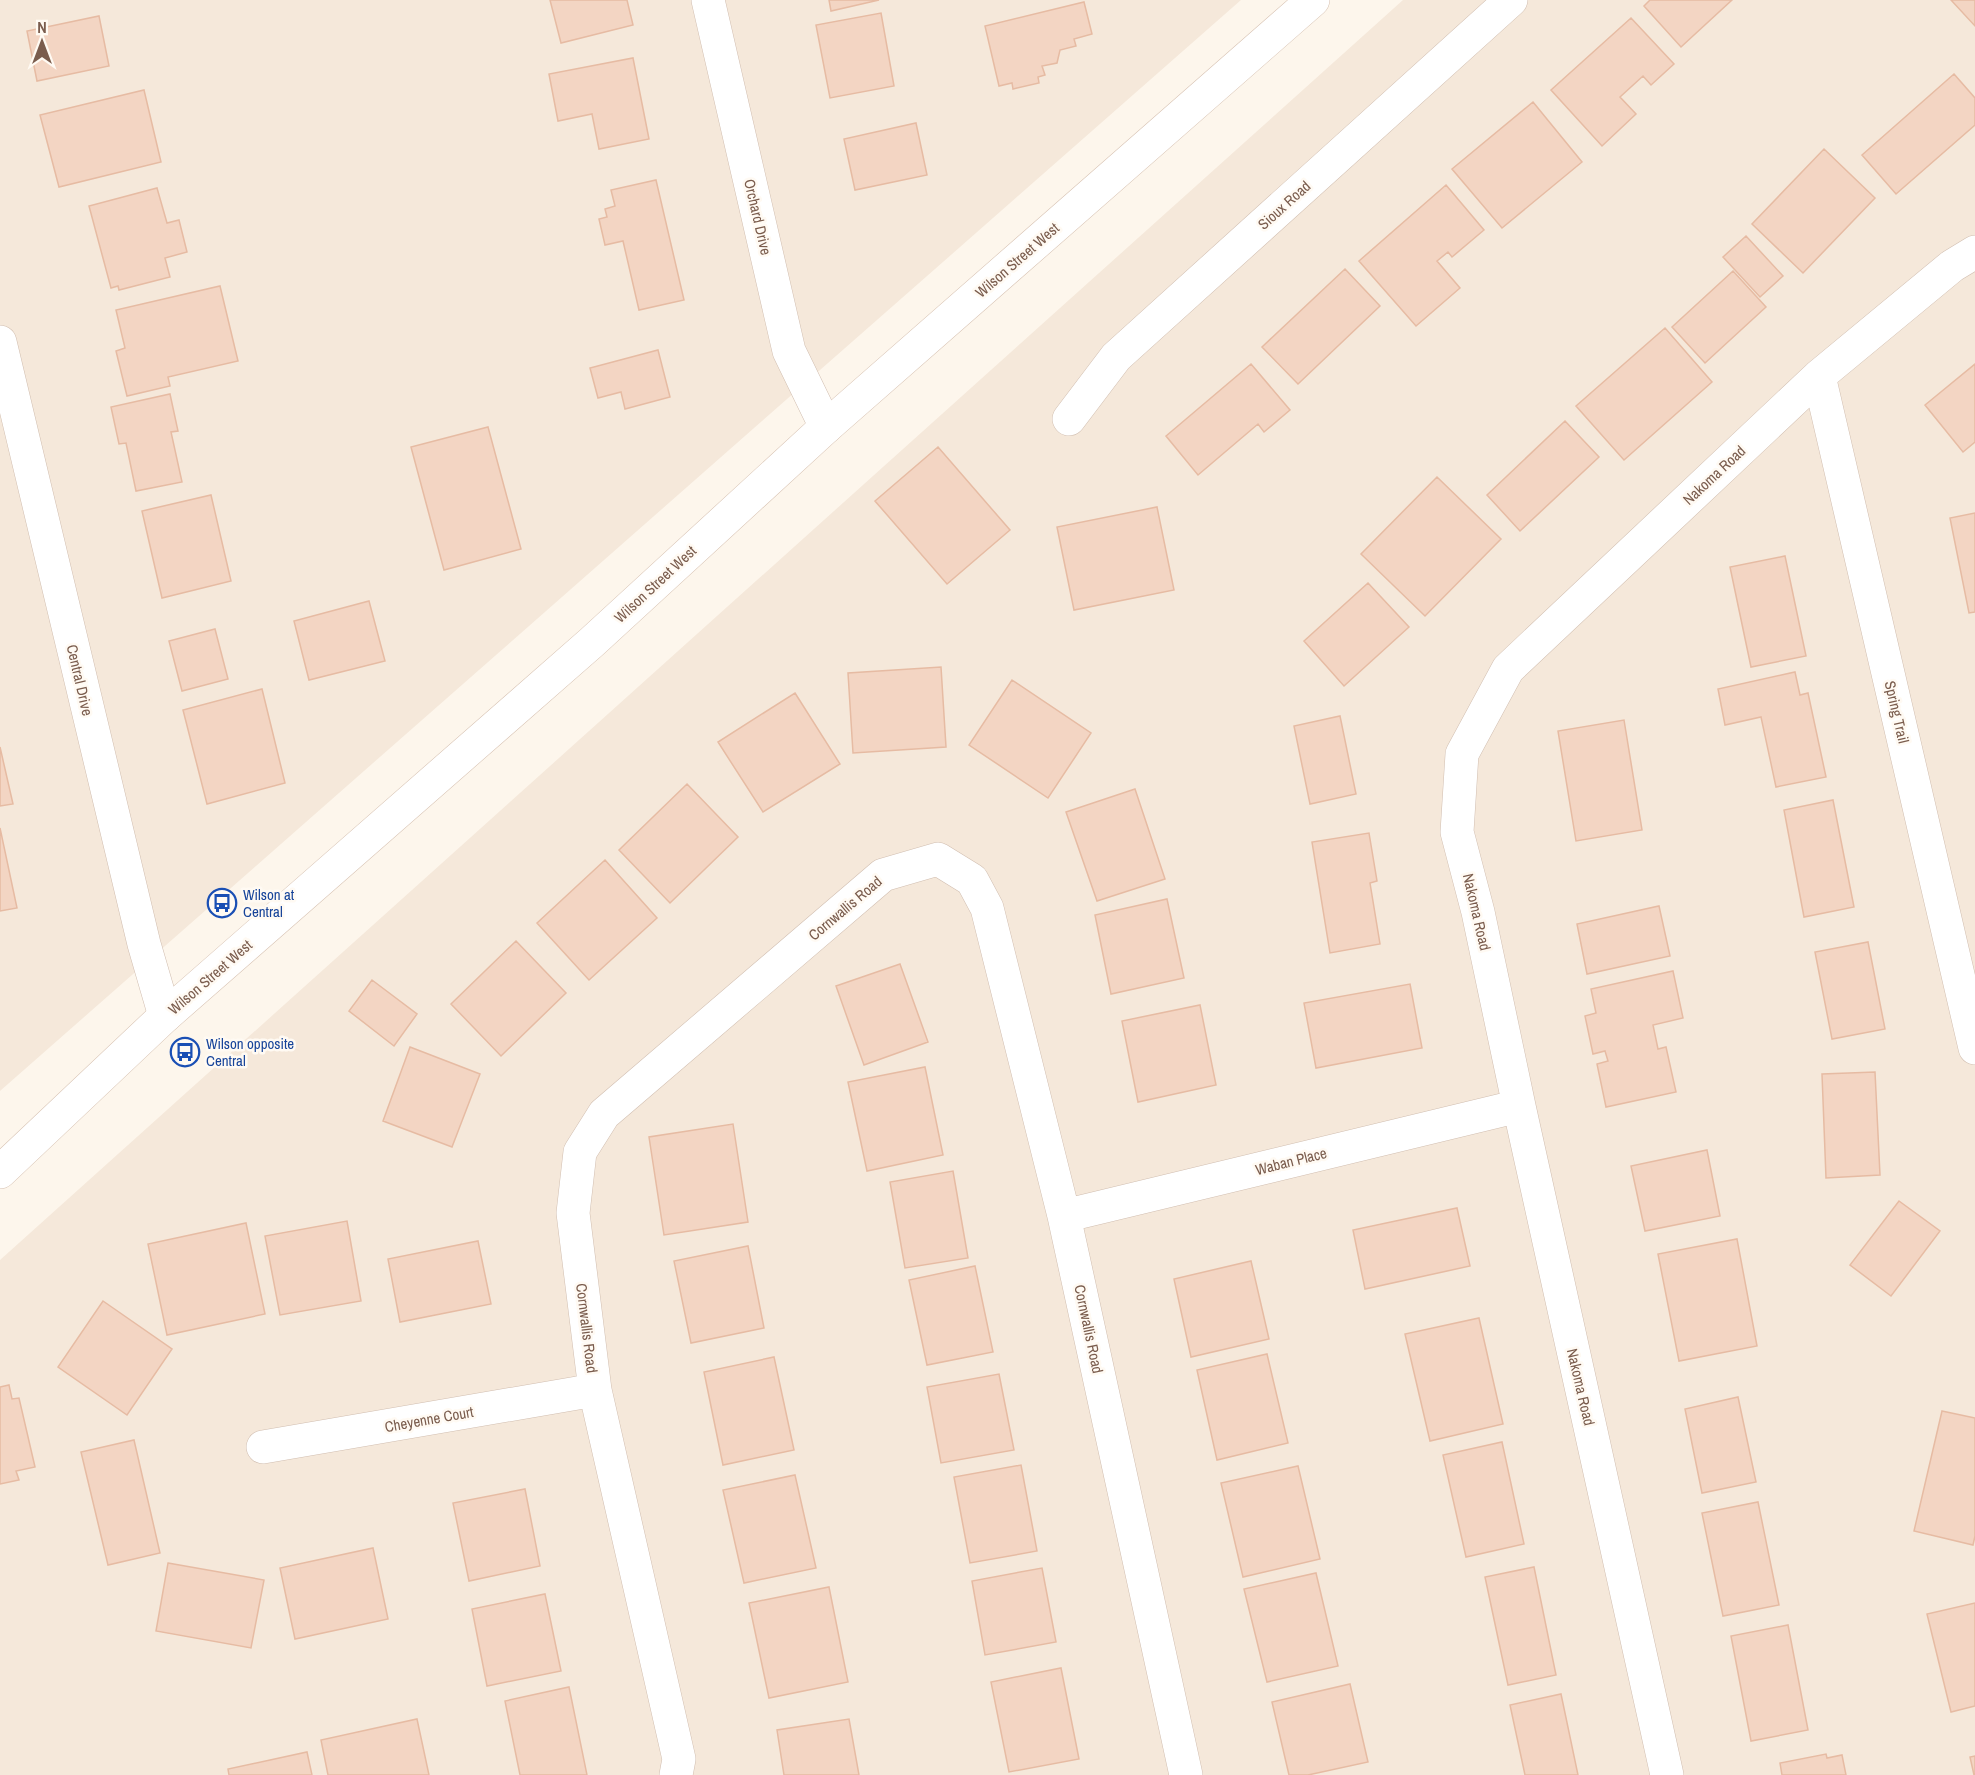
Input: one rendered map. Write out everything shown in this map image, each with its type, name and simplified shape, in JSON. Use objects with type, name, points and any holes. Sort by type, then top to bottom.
[{"type":"street","name":"Orchard Drive","points":[[708,0],[789,351],[826,428]]},
{"type":"street","name":"Wilson Street West","points":[[0,1172],[165,1016],[592,642],[826,428],[1313,0]]},
{"type":"street","name":"Sioux Road","points":[[1069,419],[1116,357],[1510,0]]},
{"type":"street","name":"Nakoma Road","points":[[1667,1775],[1478,912],[1457,832],[1462,754],[1508,669],[1819,376],[1952,266],[1975,252]]},
{"type":"street","name":"Central Drive","points":[[0,342],[144,945],[165,1016]]},
{"type":"street","name":"Spring Trail","points":[[1819,376],[1975,1048]]},
{"type":"street","name":"Cornwallis Road","points":[[676,1775],[679,1759],[595,1390],[573,1213],[580,1152],[604,1113],[883,875],[938,859],[972,880],[987,908],[1064,1216],[1186,1775]]},
{"type":"street","name":"Waban Place","points":[[1064,1216],[1519,1106]]},
{"type":"street","name":"Cheyenne Court","points":[[263,1447],[595,1390]]},
{"type":"shaded area","points":[[0,0],[1241,0],[0,1091]]},
{"type":"shaded area","points":[[1403,0],[1975,0],[1975,1775],[0,1775],[0,1260]]},
{"type":"building","points":[[550,0],[627,0],[633,25],[561,43]]},
{"type":"building","points":[[829,0],[879,0],[831,11]]},
{"type":"building","points":[[1650,0],[1732,0],[1681,47],[1644,6]]},
{"type":"building","points":[[1951,0],[1975,0],[1975,26]]},
{"type":"building","points":[[1084,2],[1092,34],[1074,39],[1076,46],[1060,50],[1057,63],[1042,66],[1045,75],[1038,77],[1039,83],[1013,89],[1012,83],[999,86],[985,26]]},
{"type":"building","points":[[881,13],[894,86],[830,98],[816,25]]},
{"type":"building","points":[[99,16],[109,66],[37,81],[27,31]]},
{"type":"building","points":[[1631,18],[1674,64],[1651,85],[1643,76],[1620,97],[1636,114],[1602,146],[1551,90]]},
{"type":"building","points":[[633,58],[649,139],[599,149],[592,114],[558,121],[549,74]]},
{"type":"building","points":[[1954,74],[1975,98],[1975,125],[1896,194],[1862,155]]},
{"type":"building","points":[[144,90],[161,162],[59,187],[40,115]]},
{"type":"building","points":[[1533,102],[1582,162],[1502,228],[1452,169]]},
{"type":"building","points":[[916,123],[927,175],[855,190],[844,139]]},
{"type":"building","points":[[1824,149],[1875,198],[1803,273],[1752,224]]},
{"type":"building","points":[[656,180],[684,300],[639,310],[623,241],[605,245],[599,219],[607,217],[605,209],[615,206],[611,190]]},
{"type":"building","points":[[1446,185],[1484,230],[1452,257],[1448,252],[1437,261],[1460,288],[1416,326],[1359,261]]},
{"type":"building","points":[[157,188],[167,223],[179,220],[187,252],[165,258],[170,277],[119,290],[118,286],[111,288],[89,206]]},
{"type":"building","points":[[1746,236],[1783,276],[1760,297],[1723,257]]},
{"type":"building","points":[[1345,269],[1380,306],[1298,384],[1262,347]]},
{"type":"building","points":[[1733,271],[1766,307],[1705,363],[1672,327]]},
{"type":"building","points":[[220,286],[238,361],[168,377],[170,386],[127,396],[116,351],[125,348],[116,310]]},
{"type":"building","points":[[1665,328],[1712,382],[1624,460],[1576,406]]},
{"type":"building","points":[[658,350],[670,397],[625,409],[621,392],[598,398],[590,368]]},
{"type":"building","points":[[1251,364],[1290,410],[1264,432],[1258,424],[1198,475],[1166,436]]},
{"type":"building","points":[[1975,364],[1975,442],[1963,452],[1925,405]]},
{"type":"building","points":[[170,394],[178,431],[171,432],[182,482],[136,491],[126,443],[119,444],[111,407]]},
{"type":"building","points":[[1565,421],[1599,457],[1520,531],[1487,495]]},
{"type":"building","points":[[488,427],[521,549],[444,570],[411,447]]},
{"type":"building","points":[[938,447],[1010,530],[947,584],[875,501]]},
{"type":"building","points":[[1437,477],[1501,539],[1425,616],[1361,554]]},
{"type":"building","points":[[211,495],[231,581],[162,598],[142,511]]},
{"type":"building","points":[[1157,507],[1174,590],[1074,610],[1057,527]]},
{"type":"building","points":[[1975,513],[1975,612],[1969,613],[1950,518]]},
{"type":"building","points":[[1785,556],[1806,656],[1751,667],[1730,567]]},
{"type":"building","points":[[1368,583],[1409,627],[1344,686],[1304,641]]},
{"type":"building","points":[[369,601],[385,661],[309,680],[294,621]]},
{"type":"building","points":[[215,629],[228,679],[182,691],[169,641]]},
{"type":"building","points":[[941,667],[946,747],[853,753],[848,673]]},
{"type":"building","points":[[1795,672],[1800,695],[1808,693],[1826,777],[1776,787],[1761,717],[1725,725],[1718,689]]},
{"type":"building","points":[[1012,680],[1091,733],[1048,798],[969,745]]},
{"type":"building","points":[[262,689],[285,783],[207,804],[183,710]]},
{"type":"building","points":[[795,693],[840,764],[763,812],[718,742]]},
{"type":"building","points":[[1340,716],[1356,794],[1310,804],[1294,726]]},
{"type":"building","points":[[1624,720],[1642,830],[1576,841],[1558,731]]},
{"type":"building","points":[[0,747],[13,804],[0,806]]},
{"type":"building","points":[[687,784],[738,837],[670,903],[619,850]]},
{"type":"building","points":[[1135,789],[1165,879],[1097,901],[1066,812]]},
{"type":"building","points":[[1833,800],[1854,907],[1804,917],[1784,810]]},
{"type":"building","points":[[0,828],[17,908],[0,911]]},
{"type":"building","points":[[1369,833],[1377,881],[1370,883],[1380,944],[1330,953],[1312,842]]},
{"type":"building","points":[[605,860],[657,918],[589,980],[537,923]]},
{"type":"building","points":[[1167,899],[1184,978],[1111,994],[1095,915]]},
{"type":"building","points":[[1659,906],[1670,956],[1587,974],[1577,924]]},
{"type":"building","points":[[516,941],[566,993],[501,1056],[451,1004]]},
{"type":"building","points":[[1868,942],[1885,1029],[1832,1039],[1815,952]]},
{"type":"building","points":[[900,964],[928,1042],[864,1065],[836,986]]},
{"type":"building","points":[[1673,971],[1683,1018],[1653,1025],[1658,1049],[1666,1047],[1676,1092],[1606,1107],[1597,1064],[1608,1061],[1605,1051],[1593,1054],[1585,1016],[1596,1013],[1591,989]]},
{"type":"building","points":[[372,980],[417,1014],[394,1046],[349,1011]]},
{"type":"building","points":[[1410,984],[1422,1048],[1316,1068],[1304,1003]]},
{"type":"building","points":[[1200,1005],[1216,1085],[1138,1102],[1122,1021]]},
{"type":"building","points":[[410,1047],[480,1074],[452,1147],[383,1121]]},
{"type":"building","points":[[925,1067],[943,1155],[867,1171],[848,1082]]},
{"type":"building","points":[[1875,1072],[1880,1175],[1826,1178],[1822,1074]]},
{"type":"building","points":[[733,1124],[748,1222],[664,1235],[649,1137]]},
{"type":"building","points":[[1707,1150],[1720,1216],[1645,1231],[1631,1166]]},
{"type":"building","points":[[953,1171],[968,1258],[905,1268],[890,1182]]},
{"type":"building","points":[[1899,1201],[1940,1231],[1891,1296],[1850,1265]]},
{"type":"building","points":[[1457,1208],[1470,1266],[1365,1289],[1353,1230]]},
{"type":"building","points":[[347,1221],[361,1301],[280,1315],[265,1236]]},
{"type":"building","points":[[246,1223],[265,1314],[167,1335],[148,1244]]},
{"type":"building","points":[[1737,1239],[1757,1346],[1679,1361],[1658,1254]]},
{"type":"building","points":[[478,1241],[491,1304],[400,1322],[388,1259]]},
{"type":"building","points":[[748,1246],[764,1328],[691,1343],[674,1261]]},
{"type":"building","points":[[1251,1261],[1269,1339],[1191,1357],[1174,1279]]},
{"type":"building","points":[[975,1266],[993,1352],[927,1365],[909,1280]]},
{"type":"building","points":[[103,1301],[172,1349],[127,1415],[58,1367]]},
{"type":"building","points":[[1479,1318],[1503,1424],[1430,1441],[1405,1334]]},
{"type":"building","points":[[1267,1354],[1288,1443],[1217,1460],[1197,1370]]},
{"type":"building","points":[[774,1357],[794,1450],[723,1465],[704,1372]]},
{"type":"building","points":[[999,1374],[1014,1450],[941,1463],[927,1387]]},
{"type":"building","points":[[9,1385],[12,1399],[19,1398],[35,1467],[16,1471],[19,1480],[0,1484],[0,1387]]},
{"type":"building","points":[[1738,1397],[1756,1482],[1702,1493],[1685,1409]]},
{"type":"building","points":[[1942,1411],[1975,1418],[1975,1536],[1973,1545],[1914,1531]]},
{"type":"building","points":[[134,1440],[160,1553],[108,1565],[81,1452]]},
{"type":"building","points":[[1502,1442],[1524,1544],[1466,1557],[1443,1455]]},
{"type":"building","points":[[1021,1465],[1037,1551],[970,1563],[954,1477]]},
{"type":"building","points":[[1298,1466],[1320,1559],[1243,1577],[1221,1483]]},
{"type":"building","points":[[795,1475],[816,1568],[744,1583],[723,1490]]},
{"type":"building","points":[[525,1489],[540,1566],[469,1581],[453,1503]]},
{"type":"building","points":[[1758,1502],[1779,1605],[1723,1616],[1702,1513]]},
{"type":"building","points":[[373,1548],[388,1619],[295,1639],[280,1568]]},
{"type":"building","points":[[168,1563],[264,1580],[251,1648],[156,1631]]},
{"type":"building","points":[[1534,1567],[1556,1675],[1508,1685],[1485,1577]]},
{"type":"building","points":[[1042,1568],[1056,1642],[985,1655],[972,1581]]},
{"type":"building","points":[[1316,1573],[1338,1666],[1267,1682],[1244,1589]]},
{"type":"building","points":[[829,1587],[848,1682],[769,1698],[749,1603]]},
{"type":"building","points":[[545,1594],[561,1671],[487,1686],[472,1609]]},
{"type":"building","points":[[1975,1603],[1975,1706],[1951,1712],[1927,1614]]},
{"type":"building","points":[[1788,1625],[1808,1730],[1751,1741],[1731,1636]]},
{"type":"building","points":[[1061,1668],[1079,1759],[1009,1772],[991,1682]]},
{"type":"building","points":[[1350,1684],[1368,1762],[1308,1775],[1289,1775],[1272,1702]]},
{"type":"building","points":[[569,1687],[587,1775],[520,1775],[505,1701]]},
{"type":"building","points":[[1561,1694],[1578,1775],[1525,1775],[1510,1705]]},
{"type":"building","points":[[417,1719],[429,1775],[328,1775],[321,1740]]},
{"type":"building","points":[[849,1719],[859,1775],[784,1775],[777,1730]]},
{"type":"building","points":[[307,1752],[312,1775],[229,1775],[228,1769]]},
{"type":"building","points":[[1826,1754],[1827,1758],[1842,1755],[1846,1775],[1782,1775],[1780,1763]]},
{"type":"building","points":[[1975,1756],[1975,1775],[1974,1775],[1970,1757]]},
{"type":"place","name":"Wilson at Central","points":[[222,903]]},
{"type":"place","name":"Wilson opposite Central","points":[[185,1052]]}]
